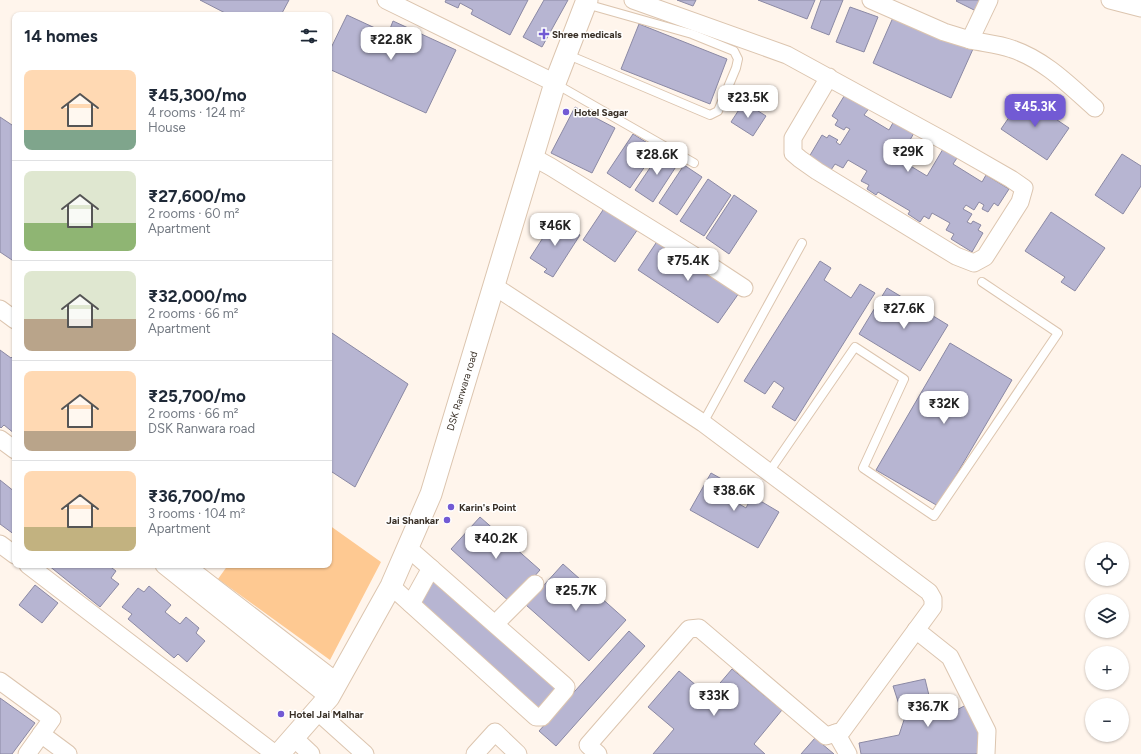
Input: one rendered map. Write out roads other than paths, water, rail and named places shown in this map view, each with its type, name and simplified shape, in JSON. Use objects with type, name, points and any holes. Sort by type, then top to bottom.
[{"type":"street","points":[[388,0],[555,84]]},
{"type":"street","points":[[633,0],[787,55],[829,77],[1011,179],[1024,188],[1020,202],[985,257],[974,263],[956,256],[817,171],[793,153],[793,138],[829,77]]},
{"type":"street","points":[[871,0],[944,32],[970,40],[1012,49],[1056,73],[1095,108]]},
{"type":"street","points":[[970,40],[989,0]]},
{"type":"street","points":[[1110,0],[1141,8]]},
{"type":"street","name":"DSK Ranwara road","points":[[280,754],[328,697],[391,586],[431,494],[555,84],[586,2]]},
{"type":"street","points":[[533,158],[551,167],[693,254],[744,288]]},
{"type":"street","points":[[494,286],[703,423],[929,592],[933,599],[933,607],[842,731],[826,736],[699,628],[689,629],[588,745],[598,754]]},
{"type":"street","points":[[0,309],[12,318]]},
{"type":"street","points":[[0,439],[12,448]]},
{"type":"street","points":[[391,586],[536,717],[542,717],[565,690],[566,687],[564,685],[431,568],[410,543]]},
{"type":"street","points":[[410,543],[501,618],[573,682]]},
{"type":"street","points":[[0,544],[12,553]]},
{"type":"street","points":[[32,568],[275,754]]},
{"type":"street","points":[[168,568],[328,697]]},
{"type":"street","points":[[188,568],[328,697],[366,754]]},
{"type":"street","points":[[411,604],[431,568]]},
{"type":"street","points":[[501,618],[535,584]]},
{"type":"street","points":[[916,630],[950,657],[987,731],[986,754]]},
{"type":"street","points":[[0,681],[52,719],[27,754]]},
{"type":"street","points":[[475,754],[495,732],[518,754]]},
{"type":"street","points":[[836,733],[848,754]]},
{"type":"street","points":[[41,734],[68,754]]},
{"type":"street","points":[[294,738],[311,754]]},
{"type":"lane","points":[[566,54],[710,116],[718,111],[736,68],[738,59],[734,52],[692,34],[586,2]]},
{"type":"lane","points":[[555,84],[694,164]]},
{"type":"lane","points":[[703,423],[802,243]]},
{"type":"lane","points":[[769,472],[855,346],[904,379],[863,468],[934,516],[1058,333],[982,282]]},
{"type":"place","name":"Shree medicals","points":[[544,34]]},
{"type":"place","name":"Hotel Sagar","points":[[566,112]]},
{"type":"place","name":"Karin's Point","points":[[451,507]]},
{"type":"place","name":"Jai Shankar","points":[[447,520]]},
{"type":"place","name":"Hotel Jai Malhar","points":[[281,714]]}]
